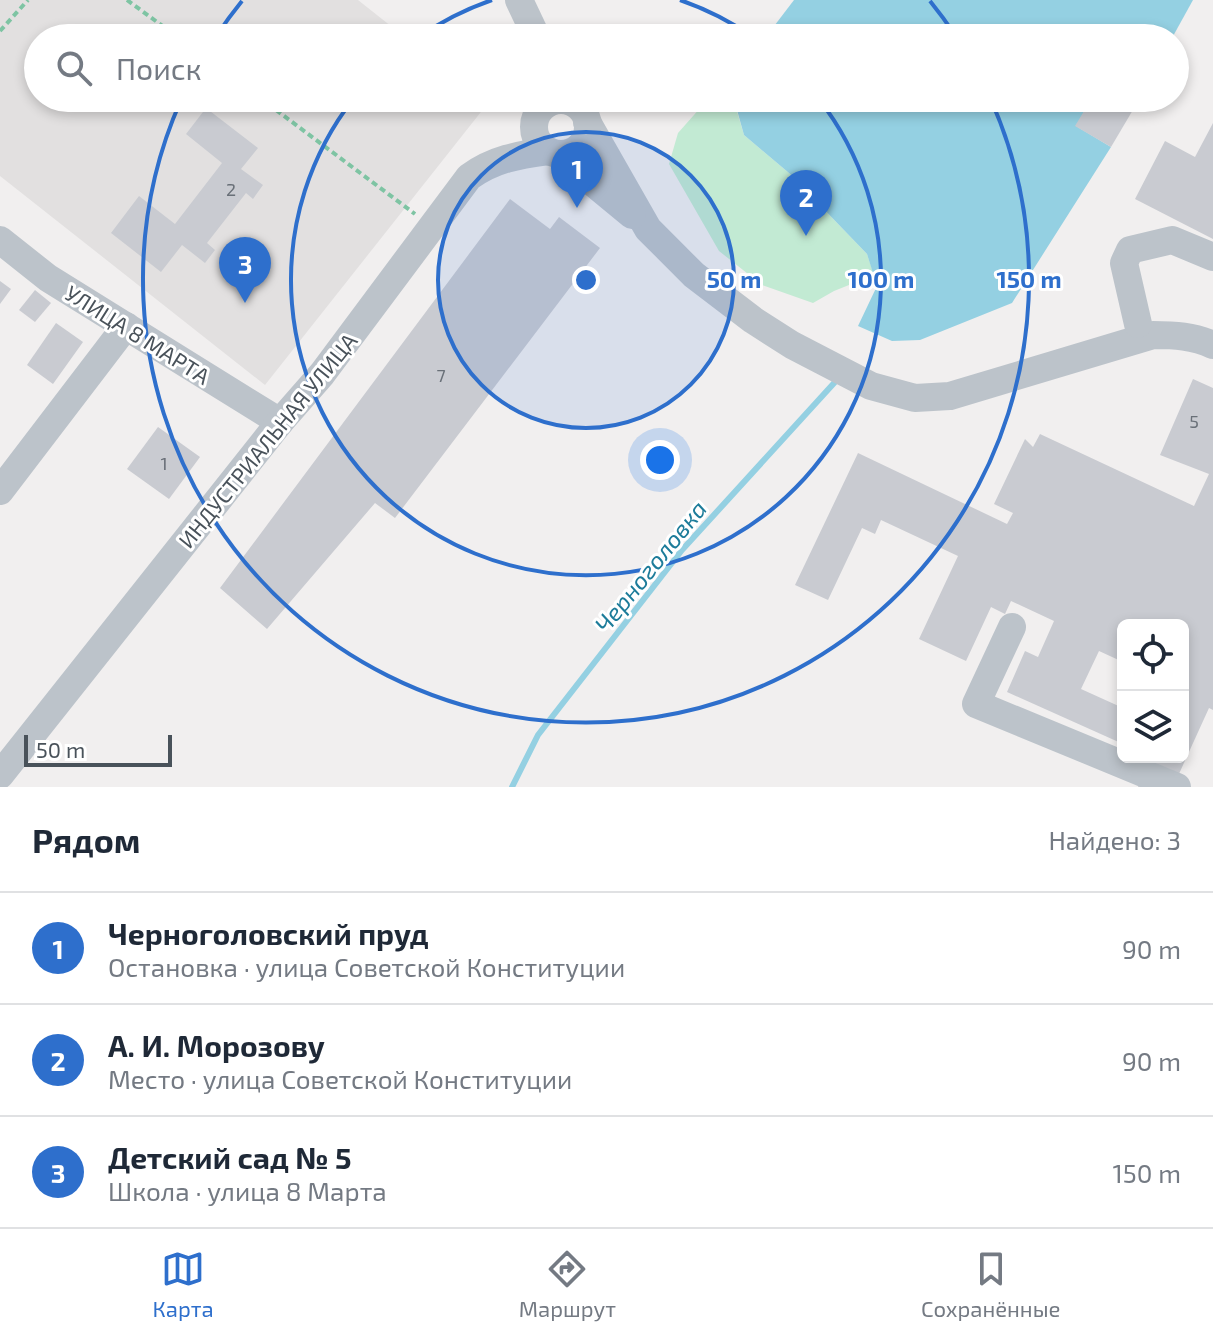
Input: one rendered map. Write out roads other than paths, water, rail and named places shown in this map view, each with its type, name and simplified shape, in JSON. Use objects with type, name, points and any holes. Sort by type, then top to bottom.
[{"type":"street","name":"ИНДУСТРИАЛЬНАЯ УЛИЦА","points":[[0,775],[280,422],[322,374],[469,177],[486,165],[504,159],[537,112]]},
{"type":"street","points":[[538,112],[534,122],[536,139],[648,229],[694,275],[792,345],[871,386],[891,393],[915,398],[950,396],[1153,335],[1174,335],[1213,345]]},
{"type":"street","points":[[504,159],[574,151],[581,145],[588,130],[582,112]]},
{"type":"street","points":[[582,112],[648,229]]},
{"type":"street","name":"УЛИЦА 8 МАРТА","points":[[0,240],[48,278],[280,422]]},
{"type":"street","points":[[1138,324],[1124,263],[1130,250],[1172,240],[1213,257]]},
{"type":"street","points":[[950,396],[1056,348],[1138,324],[1180,318],[1213,324]]},
{"type":"street","points":[[0,491],[126,326]]},
{"type":"street","points":[[1012,627],[976,704],[1177,787]]},
{"type":"water","points":[[794,0],[1193,0],[1180,24],[776,24]]},
{"type":"water","points":[[738,112],[1084,112],[1076,126],[1111,147],[1012,303],[920,340],[892,341],[858,326],[877,286],[867,254],[789,173],[744,135]]},
{"type":"waterway","name":"Черноголовка","points":[[512,787],[538,735],[682,550],[835,382]]},
{"type":"place","name":"Черноголовский пруд","points":[[577,208]]},
{"type":"place","name":"А. И. Морозову","points":[[806,236]]},
{"type":"place","name":"Детский сад № 5","points":[[245,303]]}]
